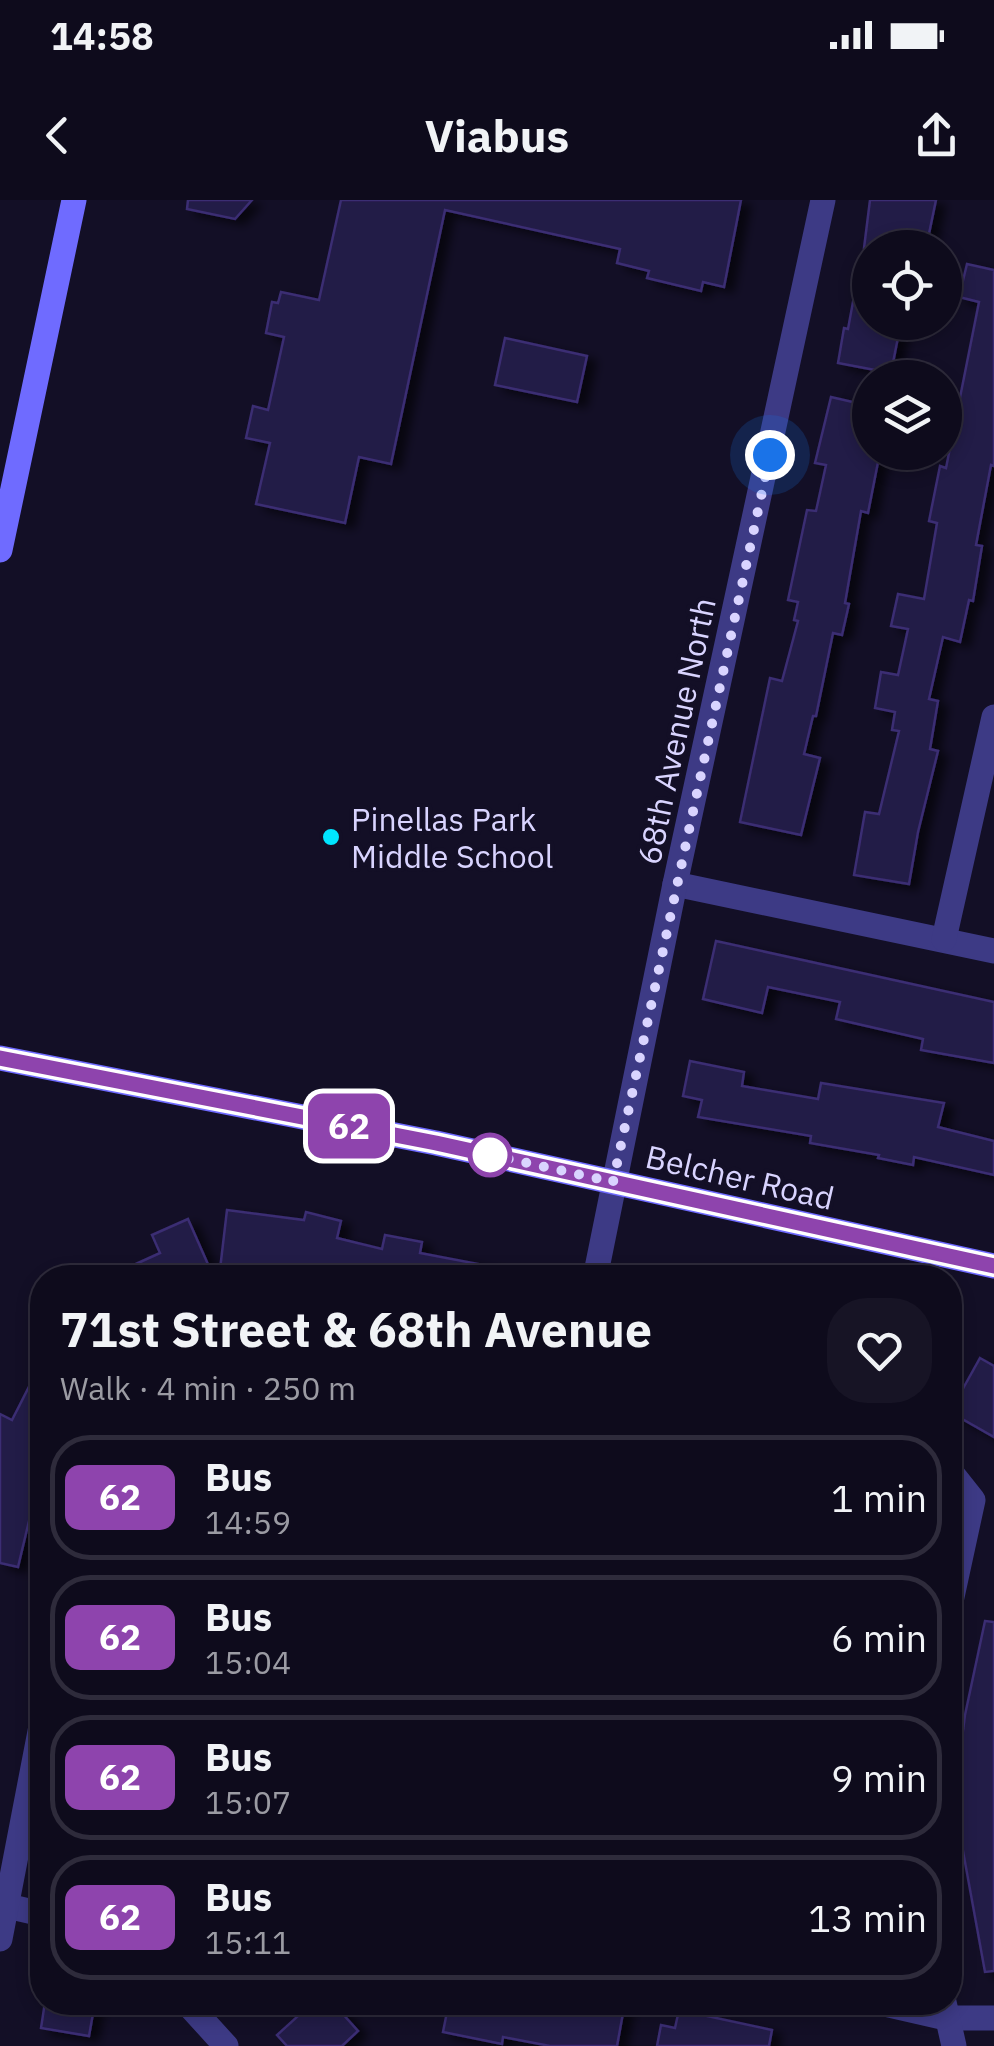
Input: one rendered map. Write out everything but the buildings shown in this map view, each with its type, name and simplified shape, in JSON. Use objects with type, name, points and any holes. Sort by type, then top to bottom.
[{"type":"main road","points":[[0,550],[74,200]]},
{"type":"main road","name":"Belcher Road","points":[[0,1058],[436,1143],[994,1266]]},
{"type":"street","name":"68th Avenue North","points":[[598,1265],[675,884],[823,200]]},
{"type":"street","points":[[944,939],[994,717]]},
{"type":"street","points":[[675,884],[994,951]]},
{"type":"street","points":[[962,1486],[973,1500],[962,1551]]},
{"type":"street","points":[[0,1939],[30,1784]]},
{"type":"street","points":[[7,1906],[30,1911]]},
{"type":"street","points":[[962,2013],[994,2018]]},
{"type":"street","points":[[198,2015],[226,2046]]},
{"type":"street","points":[[946,2015],[954,2046]]},
{"type":"bus line","name":"62","points":[[0,1058],[436,1143],[994,1266]]},
{"type":"place","name":"Pinellas Park Middle School","points":[[331,837]]},
{"type":"route","points":[[490,1155],[473,1151],[613,1182],[770,455]]}]
